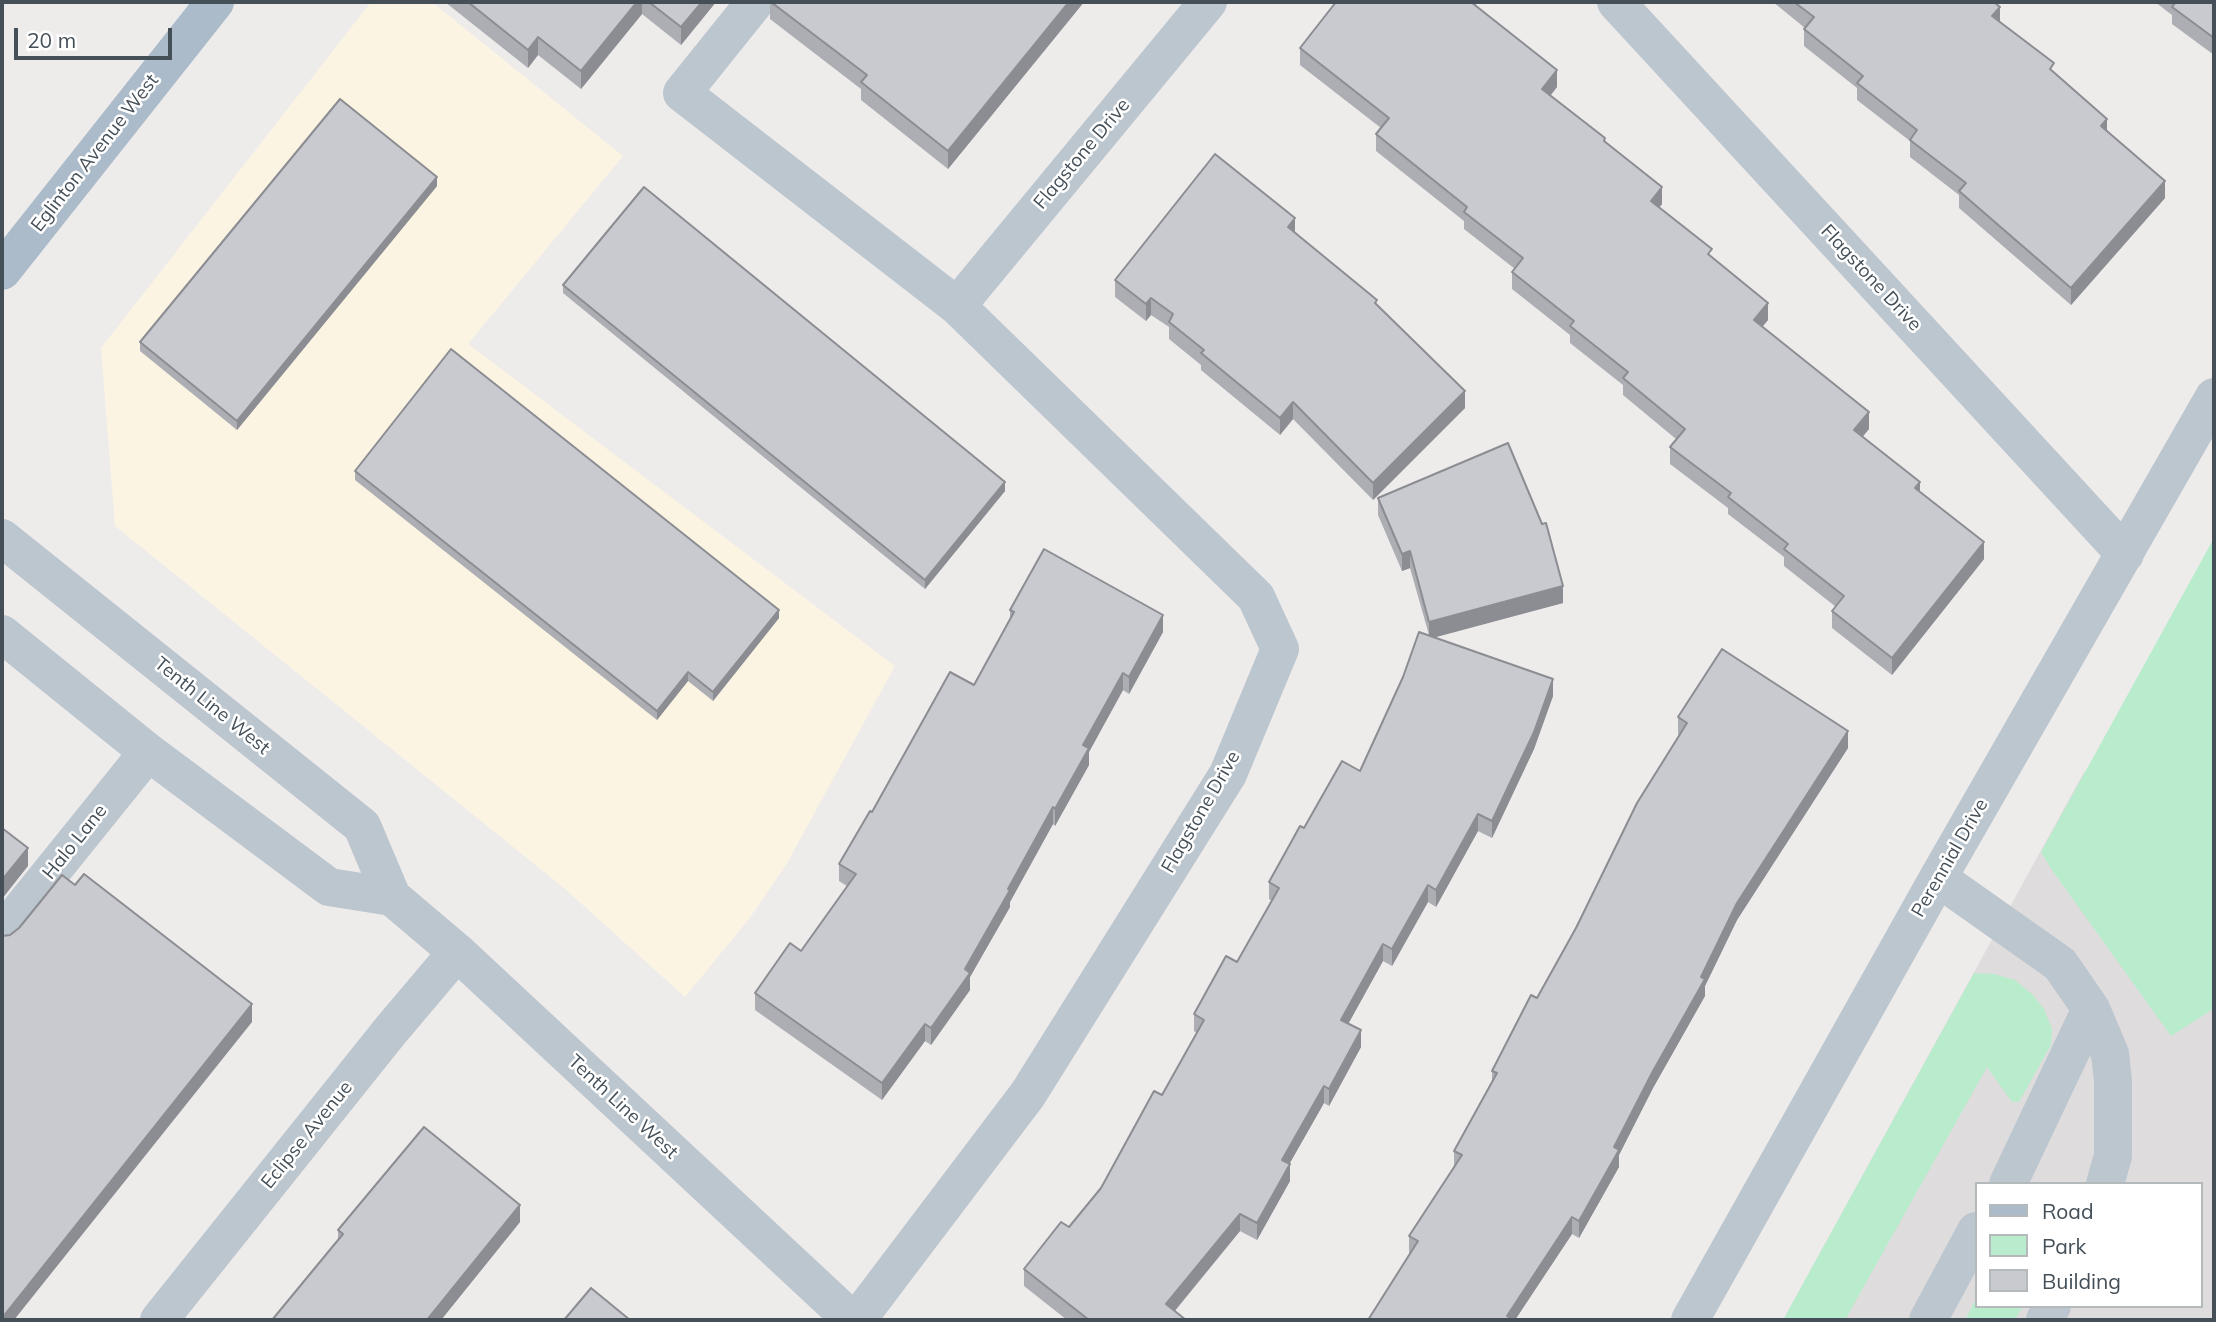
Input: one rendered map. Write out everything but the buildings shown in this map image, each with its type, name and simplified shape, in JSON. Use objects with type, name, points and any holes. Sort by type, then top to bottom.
[{"type":"main road","name":"Eglinton Avenue West","points":[[2,271],[215,2]]},
{"type":"street","name":"Flagstone Drive","points":[[755,2],[682,93],[957,306],[1256,597],[1280,649],[1228,774],[1028,1094],[855,1320]]},
{"type":"street","name":"Flagstone Drive","points":[[957,306],[1208,2]]},
{"type":"street","name":"Flagstone Drive","points":[[1616,2],[2125,554]]},
{"type":"street","name":"Perennial Drive","points":[[1689,1320],[2214,397]]},
{"type":"street","name":"Tenth Line West","points":[[2,538],[362,826],[392,897],[457,952],[855,1320]]},
{"type":"street","points":[[2,634],[148,752],[329,887],[392,897]]},
{"type":"street","name":"Halo Lane","points":[[2,933],[148,752]]},
{"type":"street","points":[[1938,878],[2060,964],[2091,1009],[2110,1054],[2113,1081],[2113,1156],[2106,1182]]},
{"type":"street","name":"Eclipse Avenue","points":[[159,1320],[391,1030],[457,952]]},
{"type":"street","points":[[2009,1182],[2091,1009]]},
{"type":"street","points":[[1928,1320],[1974,1235]]},
{"type":"shaded area","points":[[371,2],[432,2],[623,156],[468,344],[895,666],[786,865],[749,919],[685,997],[564,888],[115,526],[101,348]]},
{"type":"shaded area","points":[[2084,772],[2214,953],[2214,1320],[1783,1320]]},
{"type":"green space","points":[[2214,538],[2214,1011],[2213,1009],[2171,1036],[2041,852]]},
{"type":"green space","points":[[1974,973],[1994,974],[2015,980],[2033,995],[2044,1009],[2052,1029],[2051,1045],[2019,1102],[2012,1102],[1987,1067],[1845,1320],[1783,1320]]},
{"type":"green space","points":[[1974,1303],[1974,1308],[2022,1308],[2015,1320],[1965,1320]]}]
